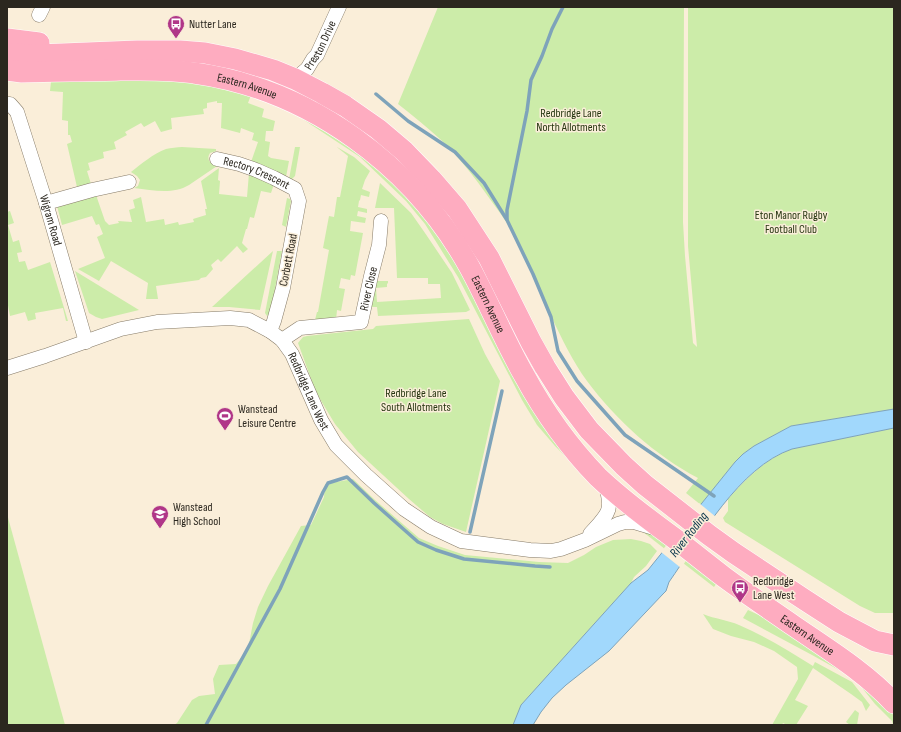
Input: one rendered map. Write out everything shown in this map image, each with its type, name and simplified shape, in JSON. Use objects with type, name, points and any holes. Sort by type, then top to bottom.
[{"type":"highway","points":[[7,39],[137,51]]},
{"type":"highway","name":"Eastern Avenue","points":[[7,54],[38,55],[137,51],[180,51],[205,53],[235,59],[295,78],[345,106],[378,129],[404,151],[457,209],[489,258],[531,342],[564,397],[589,430],[624,466],[645,485],[734,553],[839,622],[875,641],[894,645]]},
{"type":"highway","name":"Eastern Avenue","points":[[12,71],[177,71],[230,79],[259,88],[287,100],[324,118],[353,137],[378,155],[395,171],[417,193],[443,226],[471,269],[524,375],[543,406],[577,453],[604,482],[723,576],[843,659],[880,688],[894,703]]},
{"type":"highway","points":[[734,553],[772,564],[875,628],[894,631]]},
{"type":"street","name":"Preston Drive","points":[[295,78],[307,69],[317,55],[339,7]]},
{"type":"street","name":"Wigram Road","points":[[7,104],[10,104],[17,112],[46,203],[86,342]]},
{"type":"street","name":"Rectory Crescent","points":[[217,159],[256,170],[295,189]]},
{"type":"street","points":[[46,203],[92,190],[129,182]]},
{"type":"street","name":"Corbett Road","points":[[270,331],[283,288],[299,201],[295,189]]},
{"type":"street","name":"River Close","points":[[282,340],[300,328],[361,322],[370,276],[379,245],[380,221]]},
{"type":"street","name":"Redbridge Lane West","points":[[7,368],[122,329],[157,322],[230,318],[249,320],[270,331],[282,340],[292,354],[321,420],[336,445],[366,475],[404,509],[431,527],[461,541],[491,546],[551,551],[585,540],[612,526],[625,522],[644,524],[666,532]]},
{"type":"street","name":"Redbridge Lane West","points":[[585,540],[603,521],[609,509],[609,496],[604,482]]},
{"type":"green space","points":[[438,7],[684,7],[683,222],[693,343],[697,347],[688,246],[688,7],[894,7],[894,409],[791,426],[754,446],[743,454],[701,505],[686,493],[698,478],[682,469],[652,448],[624,423],[598,395],[582,374],[568,350],[548,309],[524,252],[504,218],[453,152],[398,104]]},
{"type":"green space","points":[[114,80],[188,82],[251,95],[248,103],[264,109],[262,117],[275,121],[273,131],[266,131],[265,141],[270,142],[268,156],[271,158],[289,161],[286,177],[251,162],[258,142],[252,140],[254,133],[241,128],[240,133],[221,128],[222,103],[217,103],[217,101],[207,103],[207,108],[203,109],[204,114],[171,118],[172,129],[161,132],[155,121],[144,127],[141,123],[125,132],[127,135],[114,142],[116,149],[103,152],[104,158],[88,163],[90,170],[87,171],[91,184],[77,187],[67,144],[72,142],[70,135],[68,135],[68,121],[62,120],[63,92],[50,91],[51,82]]},
{"type":"green space","points":[[295,114],[348,141],[432,220],[586,477],[555,446],[537,425],[522,400],[458,277],[425,224],[406,201],[360,157]]},
{"type":"green space","points":[[182,147],[216,149],[216,151],[210,153],[208,157],[212,164],[217,166],[189,185],[176,190],[155,191],[134,188],[138,186],[140,180],[131,172],[147,159],[161,151]]},
{"type":"green space","points":[[295,147],[300,147],[295,176],[292,179],[289,179]]},
{"type":"green space","points":[[337,147],[354,157],[370,171],[362,189],[370,192],[369,197],[361,195],[358,207],[367,209],[367,213],[358,211],[357,216],[366,218],[365,223],[351,221],[350,231],[363,233],[355,276],[351,275],[350,280],[341,278],[339,288],[345,289],[341,311],[337,310],[336,320],[309,322],[310,320],[315,320],[318,312],[329,250],[323,248],[329,216],[334,217],[337,197],[340,197],[348,156]]},
{"type":"green space","points":[[219,168],[219,194],[247,197],[249,173],[274,184],[271,193],[261,191],[254,218],[250,217],[246,229],[242,243],[248,249],[243,253],[237,246],[221,262],[218,259],[211,265],[213,269],[206,277],[199,280],[156,286],[158,299],[146,299],[148,283],[111,261],[99,281],[78,269],[105,258],[97,237],[103,234],[99,224],[96,225],[92,216],[62,225],[57,206],[96,195],[105,221],[109,225],[119,223],[118,221],[132,222],[129,210],[135,208],[133,200],[141,197],[146,222],[164,219],[165,225],[178,222],[179,225],[194,222],[193,219],[206,215],[205,209],[207,209],[201,181]]},
{"type":"green space","points":[[380,183],[411,213],[452,273],[470,310],[466,312],[378,316],[377,307],[370,307],[374,281],[388,281],[387,287],[376,288],[377,302],[441,298],[440,284],[428,284],[428,278],[397,278],[394,208],[375,208]]},
{"type":"green space","points":[[287,198],[291,201],[286,227],[282,225]]},
{"type":"green space","points":[[10,211],[14,223],[8,225],[13,242],[19,240],[22,252],[17,253],[19,262],[25,261],[28,270],[50,262],[68,321],[66,321],[63,308],[35,313],[36,319],[28,321],[25,312],[10,316],[7,300],[7,212]]},
{"type":"green space","points":[[273,251],[260,310],[212,307]]},
{"type":"green space","points":[[277,251],[282,251],[271,311],[267,316],[265,313]]},
{"type":"green space","points":[[75,271],[139,310],[102,319],[89,313]]},
{"type":"green space","name":"Redbridge Lane South Allotments","points":[[469,319],[485,354],[500,381],[466,532],[443,524],[430,517],[358,452],[335,424],[320,399],[298,343],[303,337],[307,336],[373,329],[376,326]]},
{"type":"green space","points":[[894,428],[894,613],[875,613],[860,606],[725,522],[723,518],[728,511],[728,499],[749,477],[774,458],[792,449]]},
{"type":"green space","points":[[353,479],[419,538],[465,555],[539,562],[568,563],[596,547],[613,540],[631,539],[650,544],[657,551],[646,566],[634,577],[631,583],[521,705],[513,725],[174,725],[177,723],[192,700],[199,696],[215,694],[213,679],[219,665],[236,664],[248,649],[258,607],[301,526],[311,525],[324,497],[325,484]]},
{"type":"green space","points":[[7,514],[65,725],[7,725]]},
{"type":"green space","points":[[643,532],[649,532],[715,579],[716,584],[714,587]]},
{"type":"green space","points":[[748,610],[782,626],[877,694],[894,716],[894,725],[855,679],[743,618]]},
{"type":"green space","points":[[703,614],[735,623],[749,629],[813,666],[815,662],[852,682],[870,705],[866,711],[862,702],[813,668],[795,700],[808,706],[796,725],[787,725],[783,723],[782,725],[772,725],[798,679],[797,667],[774,651],[754,642],[731,636],[713,629]]},
{"type":"green space","points":[[855,710],[859,713],[857,725],[850,725],[846,722]]},
{"type":"water","name":"River Roding","points":[[894,409],[894,428],[792,449],[773,458],[755,471],[738,487],[722,506],[669,582],[666,591],[609,651],[552,698],[533,725],[513,725],[521,705],[631,583],[648,570],[743,454],[754,446],[791,426]]},
{"type":"pier","points":[[699,503],[716,517],[681,568],[661,552]]},
{"type":"waterway","points":[[507,219],[507,210],[527,111],[531,80],[552,29],[563,7]]},
{"type":"waterway","points":[[376,94],[408,121],[455,152],[484,183],[507,220],[533,274],[551,317],[558,351],[577,381],[625,435],[714,496]]},
{"type":"waterway","points":[[470,532],[502,391]]},
{"type":"waterway","points":[[206,725],[280,589],[328,483],[347,477],[418,542],[436,550],[464,559],[550,567]]},
{"type":"place","name":"Nutter Lane","points":[[176,39]]},
{"type":"place","name":"Wanstead Leisure Centre","points":[[225,431]]},
{"type":"place","name":"Wanstead High School","points":[[160,529]]},
{"type":"place","name":"Redbridge Lane West","points":[[740,603]]},
{"type":"park label","name":"Redbridge Lane North Allotments","points":[[571,120]]},
{"type":"park label","name":"Eton Manor Rugby Football Club","points":[[791,222]]}]
